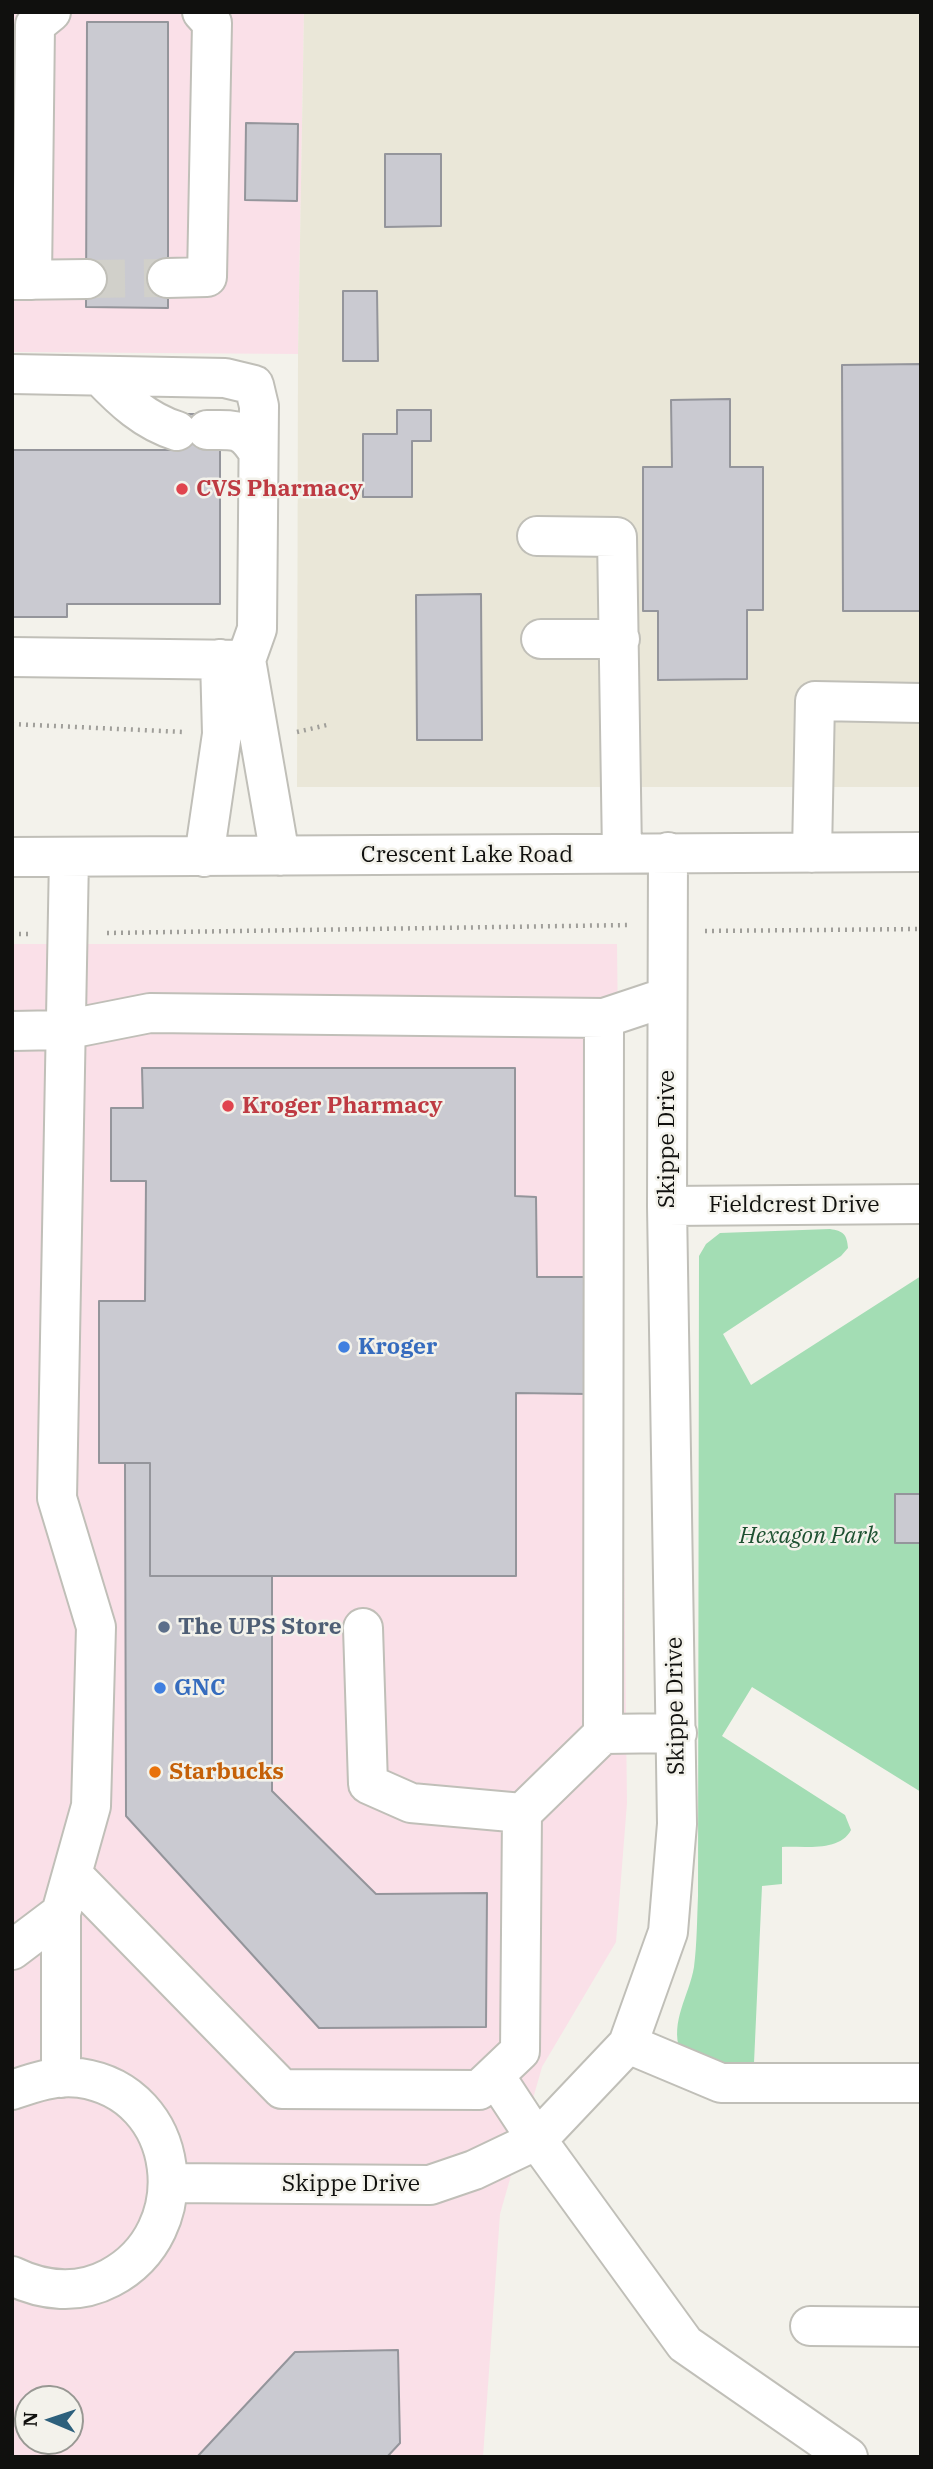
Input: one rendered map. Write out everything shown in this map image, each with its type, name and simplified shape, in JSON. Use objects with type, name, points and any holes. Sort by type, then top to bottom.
[{"type":"street","points":[[51,12],[35,25],[22,280],[87,279]]},
{"type":"street","points":[[167,278],[207,278],[212,23],[202,12]]},
{"type":"street","points":[[12,374],[225,378],[254,385],[259,405],[257,629],[233,659],[204,857]]},
{"type":"street","points":[[100,376],[121,398],[154,424],[192,430],[234,430],[246,434],[258,453]]},
{"type":"street","points":[[537,536],[617,537],[622,853]]},
{"type":"street","points":[[541,639],[620,639]]},
{"type":"street","points":[[12,657],[233,659]]},
{"type":"street","points":[[233,659],[261,737],[279,856]]},
{"type":"street","points":[[812,853],[815,701],[921,703]]},
{"type":"street","name":"Skippe Drive","points":[[170,2183],[430,2185],[474,2170],[537,2140],[628,2044],[668,1932],[677,1824],[667,1206],[668,852]]},
{"type":"street","name":"Crescent Lake Road","points":[[12,857],[921,852]]},
{"type":"street","points":[[61,2078],[61,1913],[91,1806],[96,1627],[57,1498],[69,857]]},
{"type":"street","points":[[12,1031],[64,1030],[149,1013],[604,1018],[667,997]]},
{"type":"street","points":[[603,1734],[604,1018]]},
{"type":"street","name":"Fieldcrest Drive","points":[[667,1206],[921,1205]]},
{"type":"street","points":[[363,1628],[368,1784],[411,1802],[522,1813]]},
{"type":"street","points":[[72,1874],[282,2089],[479,2090],[520,2051],[522,1813],[603,1734],[677,1734]]},
{"type":"street","points":[[12,1950],[61,1913]]},
{"type":"street","points":[[628,2044],[720,2083],[921,2083]]},
{"type":"street","points":[[495,2076],[537,2140],[685,2344],[848,2457]]},
{"type":"street","points":[[12,2091],[44,2079],[61,2078],[81,2078],[116,2091],[144,2115],[163,2146],[170,2183],[164,2216],[150,2246],[126,2270],[97,2285],[64,2290],[31,2285],[12,2276]]},
{"type":"street","points":[[810,2326],[921,2328]]},
{"type":"path","points":[[12,724],[222,734]]},
{"type":"path","points":[[261,737],[274,737],[327,725]]},
{"type":"path","points":[[12,934],[612,923],[668,929],[921,929]]},
{"type":"shaded area","points":[[12,12],[304,12],[298,354],[12,352]]},
{"type":"shaded area","points":[[304,12],[921,12],[921,787],[297,787],[298,354]]},
{"type":"shaded area","points":[[12,944],[617,944],[627,1803],[616,1942],[542,2067],[500,2214],[483,2457],[12,2457]]},
{"type":"green space","name":"Hexagon Park","points":[[830,1229],[841,1232],[847,1239],[848,1248],[841,1256],[723,1334],[751,1385],[921,1276],[921,1792],[752,1687],[722,1736],[845,1815],[851,1830],[839,1842],[830,1845],[782,1847],[782,1884],[762,1886],[754,2063],[721,2063],[680,2051],[677,2029],[694,1967],[698,1896],[699,1256],[706,1244],[720,1233]]},
{"type":"building","points":[[87,22],[168,22],[168,308],[86,307]]},
{"type":"building","points":[[246,123],[298,124],[297,201],[245,200]]},
{"type":"building","points":[[385,154],[441,154],[441,226],[385,227]]},
{"type":"building","points":[[343,291],[377,291],[378,361],[343,361]]},
{"type":"building","points":[[921,364],[921,611],[843,611],[842,365]]},
{"type":"building","points":[[730,399],[730,467],[763,467],[763,610],[747,610],[747,679],[658,680],[658,611],[643,611],[643,467],[672,467],[671,400]]},
{"type":"building","points":[[397,410],[431,410],[431,441],[412,441],[412,497],[363,497],[363,434],[397,434]]},
{"type":"building","name":"CVS Pharmacy","points":[[177,414],[206,414],[207,450],[220,450],[220,604],[67,604],[67,617],[12,617],[12,450],[177,450]]},
{"type":"building","points":[[481,594],[482,740],[417,740],[416,595]]},
{"type":"building","name":"Kroger","points":[[142,1068],[515,1068],[515,1196],[536,1197],[537,1277],[589,1277],[589,1394],[516,1393],[516,1576],[150,1576],[150,1463],[99,1463],[99,1301],[145,1301],[146,1181],[111,1181],[111,1108],[143,1108]]},
{"type":"building","points":[[125,1463],[150,1463],[150,1576],[272,1576],[272,1791],[376,1894],[487,1893],[486,2027],[319,2028],[126,1816]]},
{"type":"building","points":[[895,1494],[921,1494],[921,1543],[895,1543]]},
{"type":"building","points":[[398,2350],[400,2443],[387,2457],[197,2457],[295,2352]]},
{"type":"tunnel","points":[[87,279],[167,278]]},
{"type":"place","name":"CVS Pharmacy","points":[[182,489]]},
{"type":"place","name":"Kroger Pharmacy","points":[[228,1106]]},
{"type":"place","name":"Kroger","points":[[344,1347]]},
{"type":"place","name":"The UPS Store","points":[[164,1627]]},
{"type":"place","name":"GNC","points":[[160,1688]]},
{"type":"place","name":"Starbucks","points":[[155,1772]]}]
